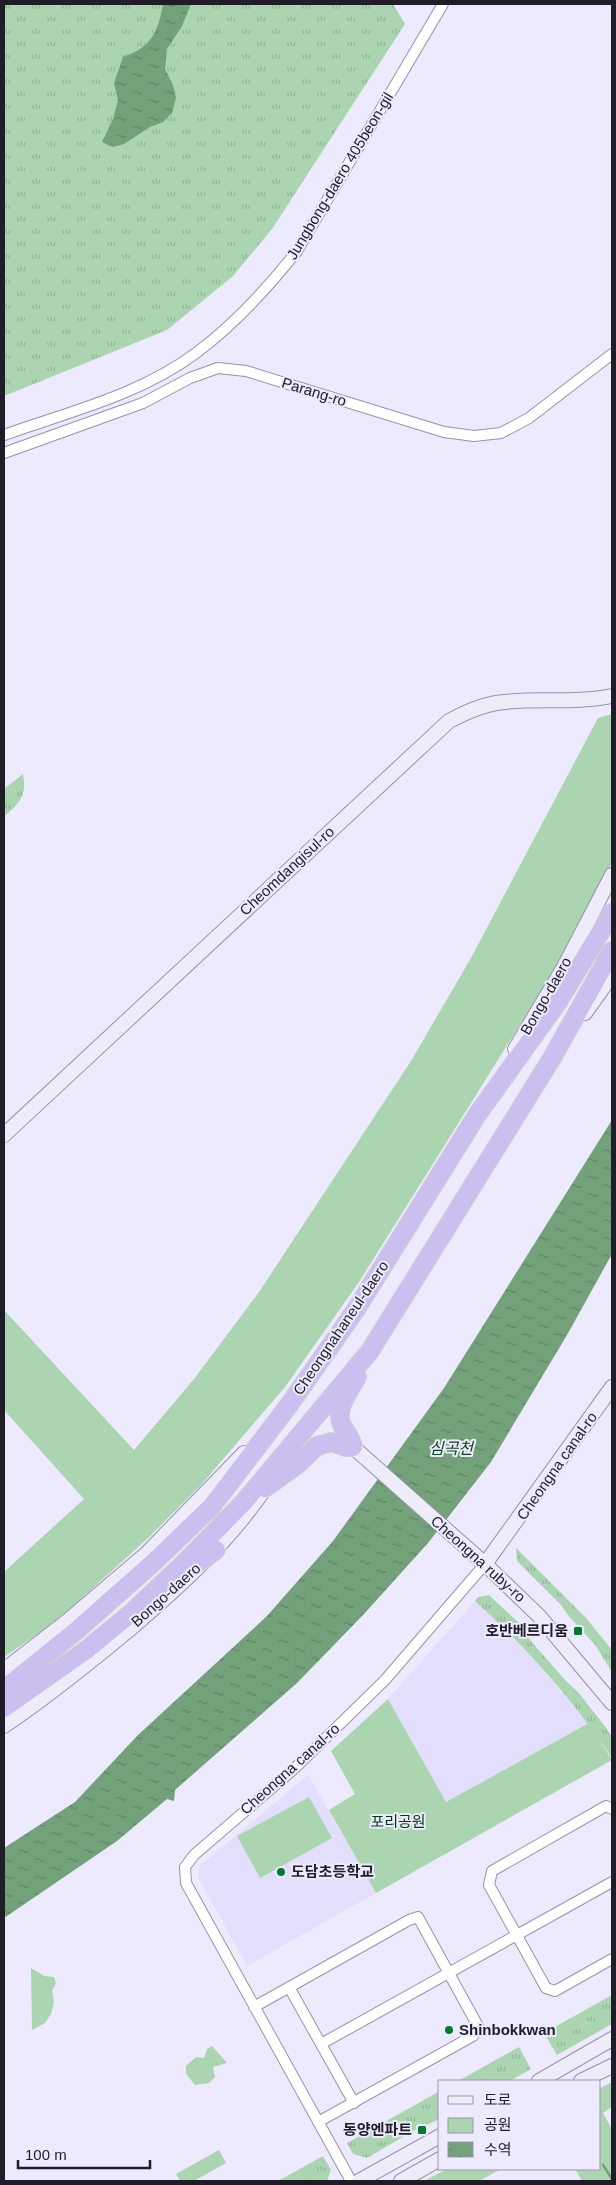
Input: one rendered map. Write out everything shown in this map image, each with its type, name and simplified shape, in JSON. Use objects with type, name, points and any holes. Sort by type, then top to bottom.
[{"type":"highway","name":"Cheongnahaneul-daero","points":[[4,1689],[76,1631],[155,1561],[212,1506],[289,1405],[356,1311],[477,1115],[558,1002],[612,913]]},
{"type":"highway","name":"Cheongnahaneul-daero","points":[[4,1708],[33,1689],[109,1631],[176,1571],[244,1502],[370,1350],[552,1058],[612,951]]},
{"type":"highway","points":[[265,1488],[297,1465],[317,1446],[332,1442],[352,1447],[352,1441],[342,1427],[339,1415],[340,1408],[370,1350]]},
{"type":"highway","points":[[109,1631],[216,1550]]},
{"type":"street","name":"Jungbong-daero 405beon-gil","points":[[4,435],[123,393],[161,375],[195,354],[235,321],[271,285],[297,251],[443,4]]},
{"type":"street","name":"Parang-ro","points":[[4,453],[143,403],[190,378],[218,368],[246,371],[444,432],[474,436],[501,433],[529,418],[612,354]]},
{"type":"street","name":"Cheomdangisul-ro","points":[[4,1135],[449,721],[468,711],[496,703],[596,699],[612,696]]},
{"type":"street","name":"Bongo-daero","points":[[477,1115],[564,967],[612,876]]},
{"type":"street","points":[[552,1058],[612,975]]},
{"type":"street","name":"Cheongna canal-ro","points":[[351,2181],[186,1883],[185,1867],[194,1855],[295,1768],[384,1680],[486,1564],[612,1387]]},
{"type":"street","points":[[4,1670],[66,1622],[147,1553],[289,1405]]},
{"type":"street","name":"Bongo-daero","points":[[4,1726],[98,1656],[156,1606],[216,1550],[247,1514],[299,1436]]},
{"type":"street","name":"Cheongna ruby-ro","points":[[352,1447],[486,1564],[544,1621],[612,1703]]},
{"type":"street","points":[[612,1809],[606,1806],[492,1872],[489,1885],[546,1988],[555,1992],[612,1959]]},
{"type":"street","points":[[321,2044],[612,1882]]},
{"type":"street","points":[[254,2007],[409,1920],[418,1917],[448,1974],[480,2028],[473,2036],[318,2122]]},
{"type":"street","points":[[289,1987],[354,2102]]},
{"type":"street","points":[[541,2080],[612,2039]]},
{"type":"street","points":[[583,2080],[612,2066]]},
{"type":"street","points":[[359,2181],[438,2137]]},
{"type":"street","points":[[401,2181],[438,2160]]},
{"type":"shaded area","points":[[475,1601],[522,1645],[589,1723],[446,1802],[388,1699]]},
{"type":"shaded area","name":"도담초등학교","points":[[308,1775],[376,1893],[247,1966],[198,1877],[200,1866]]},
{"type":"green space","points":[[4,4],[393,4],[405,24],[272,229],[233,276],[167,330],[4,396]]},
{"type":"green space","points":[[612,714],[612,863],[556,967],[359,1282],[285,1387],[200,1486],[147,1539],[74,1605],[42,1631],[4,1657],[4,1572],[84,1499],[4,1410],[4,1310],[134,1450],[194,1379],[259,1292],[411,1061],[471,958],[598,718]]},
{"type":"green space","points":[[23,774],[24,787],[21,798],[4,816],[4,789]]},
{"type":"green space","points":[[516,1548],[586,1618],[612,1650],[612,1672],[595,1645],[562,1606],[517,1561]]},
{"type":"green space","points":[[489,1595],[521,1625],[530,1640],[578,1692],[604,1725],[612,1737],[612,1758],[548,1675],[513,1637],[475,1601],[478,1597]]},
{"type":"green space","name":"포리공원","points":[[388,1699],[446,1802],[589,1723],[612,1760],[376,1893],[329,1810],[355,1794],[331,1751]]},
{"type":"green space","points":[[309,1797],[332,1838],[260,1878],[237,1836]]},
{"type":"green space","points":[[31,1968],[44,1976],[54,1977],[56,1983],[52,1991],[54,2002],[51,2014],[45,2023],[32,2030]]},
{"type":"green space","points":[[612,1995],[612,2024],[557,2055],[544,2033]]},
{"type":"green space","points":[[212,2046],[227,2063],[213,2067],[215,2077],[209,2083],[195,2085],[186,2074],[186,2066],[196,2057],[204,2058],[207,2049]]},
{"type":"green space","points":[[519,2047],[531,2069],[512,2080],[460,2080]]},
{"type":"green space","points":[[612,2082],[612,2107],[603,2113],[612,2129],[612,2181],[582,2181],[576,2170],[601,2170],[601,2088]]},
{"type":"green space","points":[[438,2092],[438,2120],[413,2131],[367,2158],[353,2154],[347,2143]]},
{"type":"green space","points":[[219,2150],[226,2163],[194,2181],[180,2181],[176,2174]]},
{"type":"green space","points":[[323,2156],[331,2170],[327,2181],[278,2181]]},
{"type":"green space","points":[[445,2170],[499,2170],[479,2181],[424,2181]]},
{"type":"water","points":[[163,4],[191,4],[182,26],[167,49],[165,69],[173,85],[176,98],[172,113],[163,122],[150,127],[124,144],[113,147],[102,142],[113,119],[118,100],[114,83],[123,57],[141,48],[152,37],[159,23]]},
{"type":"water","name":"심곡천","points":[[612,1120],[612,1254],[567,1335],[491,1462],[428,1543],[364,1614],[297,1683],[175,1790],[174,1801],[167,1799],[117,1841],[4,1918],[4,1848],[75,1802],[138,1735],[267,1616],[333,1541],[444,1388]]},
{"type":"waterway","points":[[603,2165],[612,2179]]},
{"type":"place","name":"호반베르디움","points":[[578,1631]]},
{"type":"place","name":"도담초등학교","points":[[281,1872]]},
{"type":"place","name":"Shinbokkwan","points":[[449,2030]]},
{"type":"place","name":"동양엔파트","points":[[422,2130]]}]
